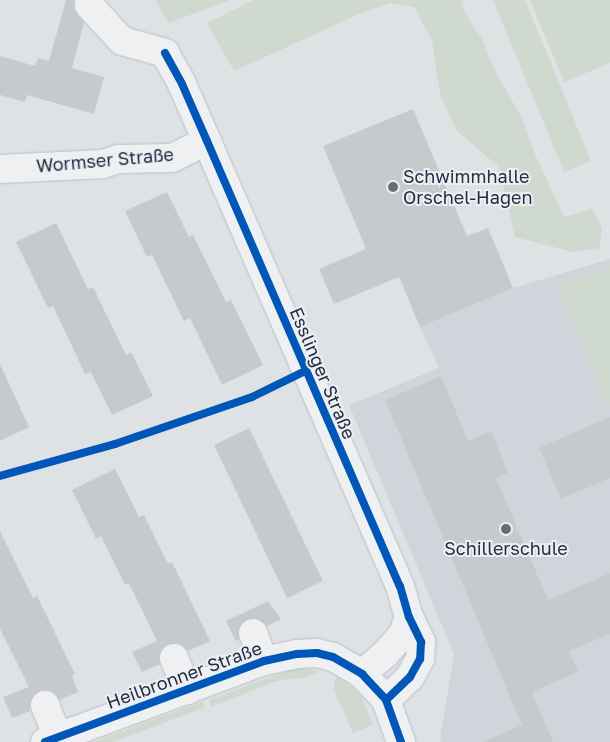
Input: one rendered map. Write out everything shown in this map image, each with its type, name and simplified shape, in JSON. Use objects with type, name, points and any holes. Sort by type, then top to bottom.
[{"type":"street","name":"Esslinger Straße","points":[[89,5],[122,41],[165,53],[182,84],[400,586],[408,617],[421,642],[420,659],[410,677],[386,700]]},
{"type":"street","name":"Wormser Straße","points":[[0,169],[103,164],[118,159],[172,158],[207,141]]},
{"type":"street","points":[[401,742],[386,700],[362,674],[386,653],[403,634],[408,617]]},
{"type":"street","points":[[253,633],[264,661]]},
{"type":"street","name":"Heilbronner Straße","points":[[51,740],[264,661],[297,654],[317,653],[333,657],[362,674]]},
{"type":"street","points":[[174,658],[187,690]]},
{"type":"street","points":[[45,705],[51,740]]},
{"type":"shaded area","points":[[155,0],[230,0],[169,23]]},
{"type":"shaded area","points":[[254,0],[461,0],[464,12],[482,39],[494,69],[522,118],[534,152],[564,217],[592,209],[602,228],[600,248],[573,252],[515,237],[499,167],[457,131],[440,94],[432,41],[414,7],[390,3],[359,14],[234,71],[207,23]]},
{"type":"shaded area","points":[[493,0],[525,0],[591,161],[564,172]]},
{"type":"shaded area","points":[[530,0],[610,0],[610,63],[564,82]]},
{"type":"shaded area","name":"Schillerschule","points":[[610,259],[610,742],[441,742],[440,738],[454,654],[349,405],[439,368],[420,327],[513,288]]},
{"type":"shaded area","points":[[610,266],[610,404],[605,402],[558,285]]},
{"type":"shaded area","points":[[302,668],[320,671],[308,677],[277,681],[211,707],[209,700],[289,670]]},
{"type":"shaded area","points":[[338,676],[361,695],[373,725],[353,733],[334,690],[334,682]]},
{"type":"shaded area","points":[[204,701],[204,708],[113,742],[94,742]]},
{"type":"building","points":[[66,0],[74,0],[74,9],[84,23],[72,68],[104,77],[94,114],[27,95],[25,102],[0,95],[0,56],[35,66],[38,58],[49,61]]},
{"type":"building","name":"Schwimmhalle Orschel-Hagen","points":[[413,109],[467,236],[488,228],[513,288],[420,327],[399,277],[334,304],[319,269],[366,249],[323,146]]},
{"type":"building","points":[[167,192],[189,237],[193,235],[226,302],[231,300],[263,365],[222,385],[190,318],[184,321],[152,255],[147,257],[125,211]]},
{"type":"building","points":[[56,223],[88,289],[93,287],[126,355],[131,352],[153,396],[112,415],[91,372],[85,374],[53,306],[48,308],[16,242]]},
{"type":"building","points":[[0,364],[29,427],[0,441]]},
{"type":"building","points":[[441,376],[468,441],[491,431],[508,473],[496,478],[548,600],[610,573],[610,634],[569,651],[578,672],[532,692],[553,742],[483,742],[522,725],[385,400]]},
{"type":"building","points":[[610,417],[610,478],[561,499],[539,448]]},
{"type":"building","points":[[249,428],[323,581],[287,598],[214,445]]},
{"type":"building","points":[[115,469],[139,517],[144,515],[168,564],[172,562],[210,641],[188,651],[183,645],[177,643],[168,644],[162,648],[159,655],[160,664],[142,672],[132,652],[157,641],[129,583],[125,585],[101,536],[96,539],[72,490]]},
{"type":"building","points":[[0,531],[33,598],[37,596],[75,674],[72,676],[78,692],[60,700],[54,693],[40,690],[33,696],[30,703],[30,711],[12,718],[3,697],[29,687],[0,629]]},
{"type":"building","points":[[268,601],[281,619],[267,626],[256,618],[247,619],[241,624],[238,631],[239,639],[236,641],[226,621]]},
{"type":"cycle path","points":[[165,53],[182,84],[207,141],[400,586],[409,617],[421,642],[420,659],[410,677],[386,700]]},
{"type":"cycle path","points":[[0,476],[115,444],[252,397],[305,371]]},
{"type":"cycle path","points":[[45,742],[264,661],[297,654],[317,653],[333,657],[362,674],[386,700],[401,742]]},
{"type":"place","name":"Schwimmhalle Orschel-Hagen","points":[[393,187]]},
{"type":"place","name":"Schillerschule","points":[[506,529]]}]
